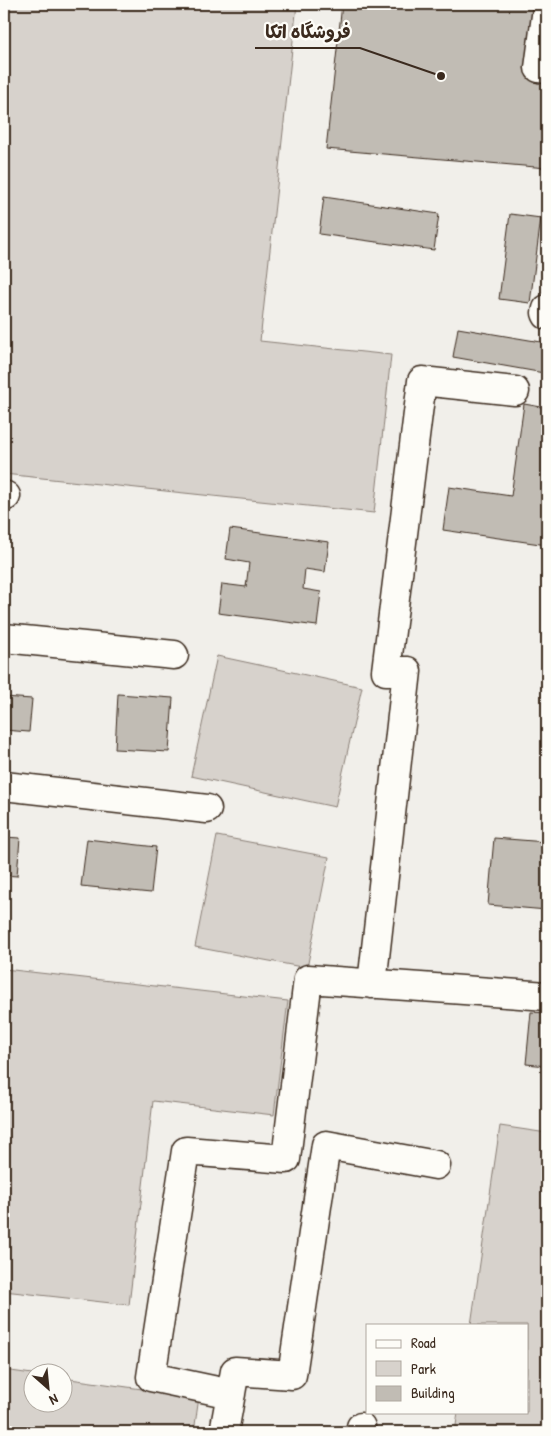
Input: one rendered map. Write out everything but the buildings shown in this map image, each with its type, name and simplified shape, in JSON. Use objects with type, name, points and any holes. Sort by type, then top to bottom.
[{"type":"lane","points":[[547,8],[539,68],[547,69]]},
{"type":"lane","points":[[547,309],[547,315]]},
{"type":"lane","points":[[372,984],[407,672],[386,671],[422,381],[515,391]]},
{"type":"lane","points":[[4,638],[174,656]]},
{"type":"lane","points":[[4,786],[207,809]]},
{"type":"lane","points":[[231,1394],[151,1377],[186,1151],[286,1159],[308,980],[547,996]]},
{"type":"lane","points":[[224,1432],[235,1371],[292,1375],[326,1145],[436,1165]]},
{"type":"green space","points":[[5,4],[297,4],[260,341],[391,355],[374,513],[4,474]]},
{"type":"green space","points":[[217,656],[362,687],[335,807],[191,776]]},
{"type":"green space","points":[[217,836],[329,857],[307,968],[195,947]]},
{"type":"green space","points":[[4,969],[288,1001],[274,1115],[153,1101],[129,1305],[4,1291]]},
{"type":"green space","points":[[500,1126],[547,1133],[547,1432],[455,1432],[458,1414],[528,1414],[528,1324],[471,1324]]},
{"type":"green space","points":[[4,1370],[22,1373],[22,1414],[72,1414],[72,1379],[199,1397],[194,1432],[4,1432]]},
{"type":"place","name":"فروشگاه اتکا","points":[[441,76]]}]
